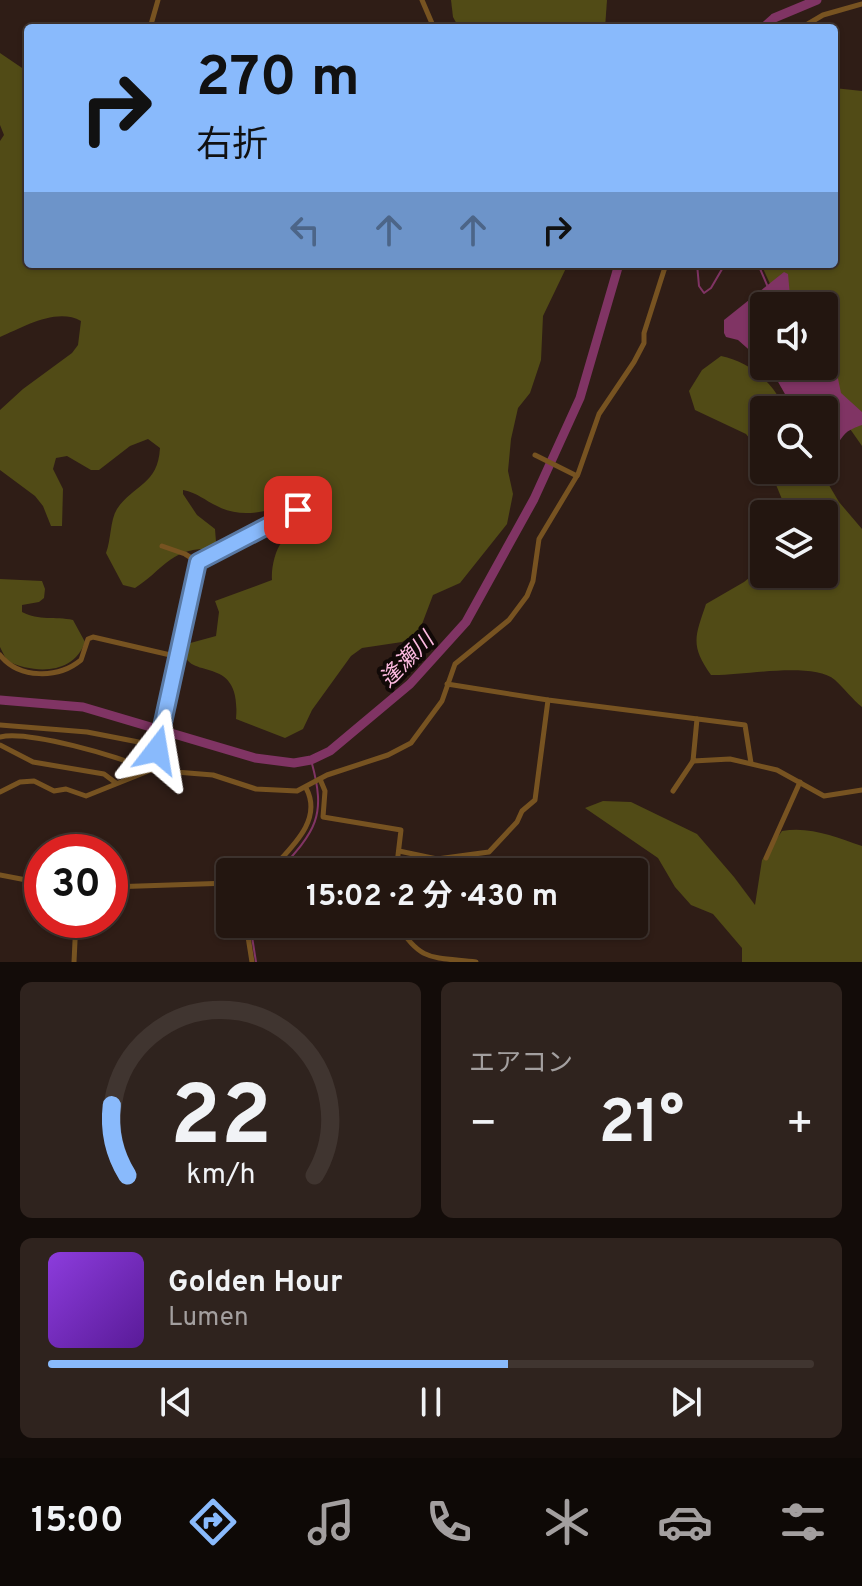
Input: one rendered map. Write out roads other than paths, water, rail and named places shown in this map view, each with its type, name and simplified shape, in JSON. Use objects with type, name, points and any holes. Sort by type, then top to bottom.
[{"type":"street","points":[[151,24],[158,0]]},
{"type":"street","points":[[422,0],[432,24]]},
{"type":"street","points":[[808,24],[823,15],[862,4]]},
{"type":"street","points":[[0,792],[20,782],[34,781],[54,791],[66,789],[86,796],[146,770],[213,775],[256,789],[297,791],[411,743],[436,712],[455,664],[509,620],[522,604],[533,581],[539,539],[577,476],[599,414],[644,343],[644,333],[665,268]]},
{"type":"street","points":[[535,455],[577,476]]},
{"type":"street","points":[[198,562],[298,510]]},
{"type":"street","points":[[162,546],[198,562]]},
{"type":"street","points":[[155,770],[157,744],[198,562]]},
{"type":"street","points":[[0,655],[9,666],[20,670],[61,671],[81,660],[88,639],[93,637],[179,657]]},
{"type":"street","points":[[447,684],[745,725],[751,763]]},
{"type":"street","points":[[399,851],[437,859],[489,852],[535,800],[548,700]]},
{"type":"street","points":[[673,791],[693,761],[697,719]]},
{"type":"street","points":[[0,725],[111,735],[157,744]]},
{"type":"street","points":[[22,726],[22,736]]},
{"type":"street","points":[[0,737],[22,736],[119,758],[146,770]]},
{"type":"street","points":[[0,745],[33,762],[104,774],[116,783]]},
{"type":"street","points":[[693,761],[717,758],[782,771],[827,796],[862,790]]},
{"type":"street","points":[[766,858],[800,782]]},
{"type":"street","points":[[314,783],[325,792],[323,817],[399,829],[402,833],[398,858]]},
{"type":"street","points":[[281,858],[307,824],[314,783]]},
{"type":"street","points":[[0,875],[24,880]]},
{"type":"street","points":[[128,886],[216,883]]},
{"type":"street","points":[[74,962],[75,938]]},
{"type":"street","points":[[248,938],[252,962]]},
{"type":"street","points":[[405,938],[419,955],[435,960],[476,962]]},
{"type":"waterway","name":"逢瀬川","points":[[767,24],[774,18],[817,0]]},
{"type":"waterway","name":"逢瀬川","points":[[0,700],[83,707],[255,758],[294,763],[311,760],[330,751],[410,684],[466,622],[534,499],[580,398],[618,268]]},
{"type":"waterway","points":[[697,268],[699,286],[704,293],[711,288],[723,268]]},
{"type":"waterway","points":[[760,268],[767,285]]},
{"type":"waterway","points":[[290,858],[309,833],[318,809],[311,760]]},
{"type":"waterway","points":[[252,938],[256,962]]}]
